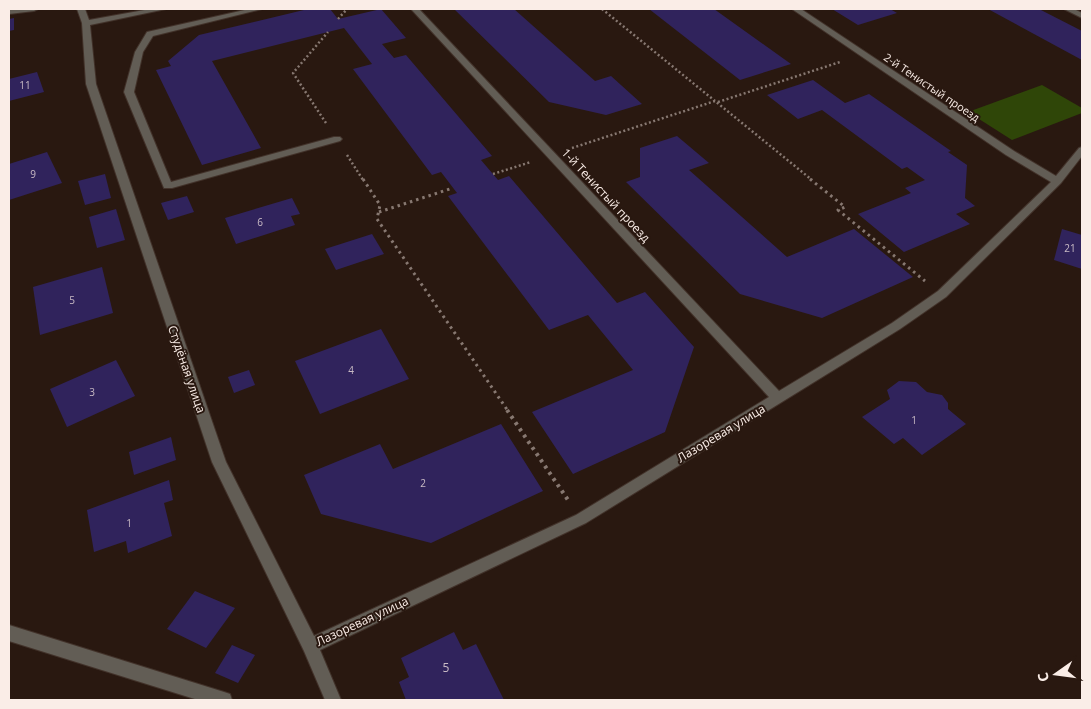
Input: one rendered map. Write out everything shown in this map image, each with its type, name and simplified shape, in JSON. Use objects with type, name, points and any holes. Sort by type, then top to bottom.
[{"type":"street","points":[[9,12],[34,9]]},
{"type":"street","name":"Студёная улица","points":[[82,9],[86,23],[91,84],[219,462],[310,646],[333,700]]},
{"type":"street","points":[[86,23],[162,9]]},
{"type":"street","points":[[258,9],[150,34],[139,52],[130,92],[168,186],[337,139]]},
{"type":"street","name":"1-й Тенистый проезд","points":[[415,9],[778,398]]},
{"type":"street","name":"2-й Тенистый проезд","points":[[796,9],[1010,153],[1057,182]]},
{"type":"street","points":[[1068,9],[1082,16]]},
{"type":"street","name":"Лазоревая улица","points":[[310,646],[581,519],[896,326],[942,294],[1057,182],[1082,150]]},
{"type":"street","points":[[9,633],[224,700]]},
{"type":"path","points":[[338,19],[347,9]]},
{"type":"path","points":[[602,9],[845,207],[838,210],[942,294]]},
{"type":"path","points":[[328,32],[293,73],[380,204],[377,219],[581,519]]},
{"type":"path","points":[[493,174],[864,55]]},
{"type":"path","points":[[379,212],[453,188]]},
{"type":"green space","points":[[1042,85],[1082,108],[1082,113],[1012,140],[968,112]]},
{"type":"building","points":[[308,9],[330,9],[338,19],[381,9],[406,38],[382,44],[394,58],[406,55],[492,156],[481,160],[498,180],[509,176],[617,303],[645,292],[694,347],[665,432],[573,474],[532,412],[633,370],[588,315],[549,330],[448,196],[457,193],[441,172],[432,175],[353,69],[372,64],[344,28],[212,61],[261,148],[202,165],[156,70],[171,66],[168,61],[199,35]]},
{"type":"building","points":[[454,9],[514,9],[595,81],[611,76],[642,104],[606,115],[549,102]]},
{"type":"building","points":[[649,9],[714,9],[791,64],[740,80]]},
{"type":"building","points":[[832,9],[890,9],[897,13],[858,25]]},
{"type":"building","points":[[988,9],[1039,9],[1082,31],[1082,60]]},
{"type":"building","points":[[14,18],[14,30],[9,31],[9,19]]},
{"type":"building","points":[[37,72],[44,92],[9,101],[9,79]]},
{"type":"building","points":[[813,80],[845,103],[869,94],[951,151],[948,152],[967,165],[965,198],[975,206],[956,214],[970,224],[904,252],[858,214],[911,193],[905,188],[925,180],[907,167],[902,169],[822,110],[798,119],[767,95]]},
{"type":"building","points":[[677,136],[709,163],[689,170],[787,257],[854,229],[913,277],[822,318],[740,294],[626,182],[640,177],[640,148]]},
{"type":"building","points":[[47,152],[62,183],[9,200],[9,164]]},
{"type":"building","points":[[105,174],[111,198],[85,205],[78,181]]},
{"type":"building","points":[[187,196],[194,212],[168,220],[161,203]]},
{"type":"building","points":[[292,198],[300,214],[291,216],[295,225],[236,244],[225,218]]},
{"type":"building","points":[[116,209],[125,240],[97,248],[89,217]]},
{"type":"building","points":[[1062,229],[1082,235],[1082,269],[1054,260]]},
{"type":"building","points":[[372,234],[384,254],[336,270],[325,249]]},
{"type":"building","points":[[102,267],[113,313],[40,335],[33,287]]},
{"type":"building","points":[[381,329],[409,379],[320,414],[295,361]]},
{"type":"building","points":[[116,360],[135,396],[67,427],[50,389]]},
{"type":"building","points":[[249,370],[255,385],[234,393],[228,377]]},
{"type":"building","points":[[899,381],[916,382],[927,392],[942,395],[948,403],[948,409],[966,424],[922,455],[903,438],[894,444],[862,417],[890,399],[887,390]]},
{"type":"building","points":[[501,424],[543,491],[431,543],[321,514],[304,475],[380,444],[393,469]]},
{"type":"building","points":[[171,437],[176,460],[134,475],[129,452]]},
{"type":"building","points":[[169,480],[173,500],[164,503],[172,536],[128,553],[126,541],[94,552],[87,510]]},
{"type":"building","points":[[195,591],[235,608],[206,648],[167,629]]},
{"type":"building","points":[[454,632],[463,650],[476,644],[504,700],[406,700],[399,682],[409,677],[401,658]]},
{"type":"building","points":[[232,645],[255,655],[238,683],[215,673]]}]
